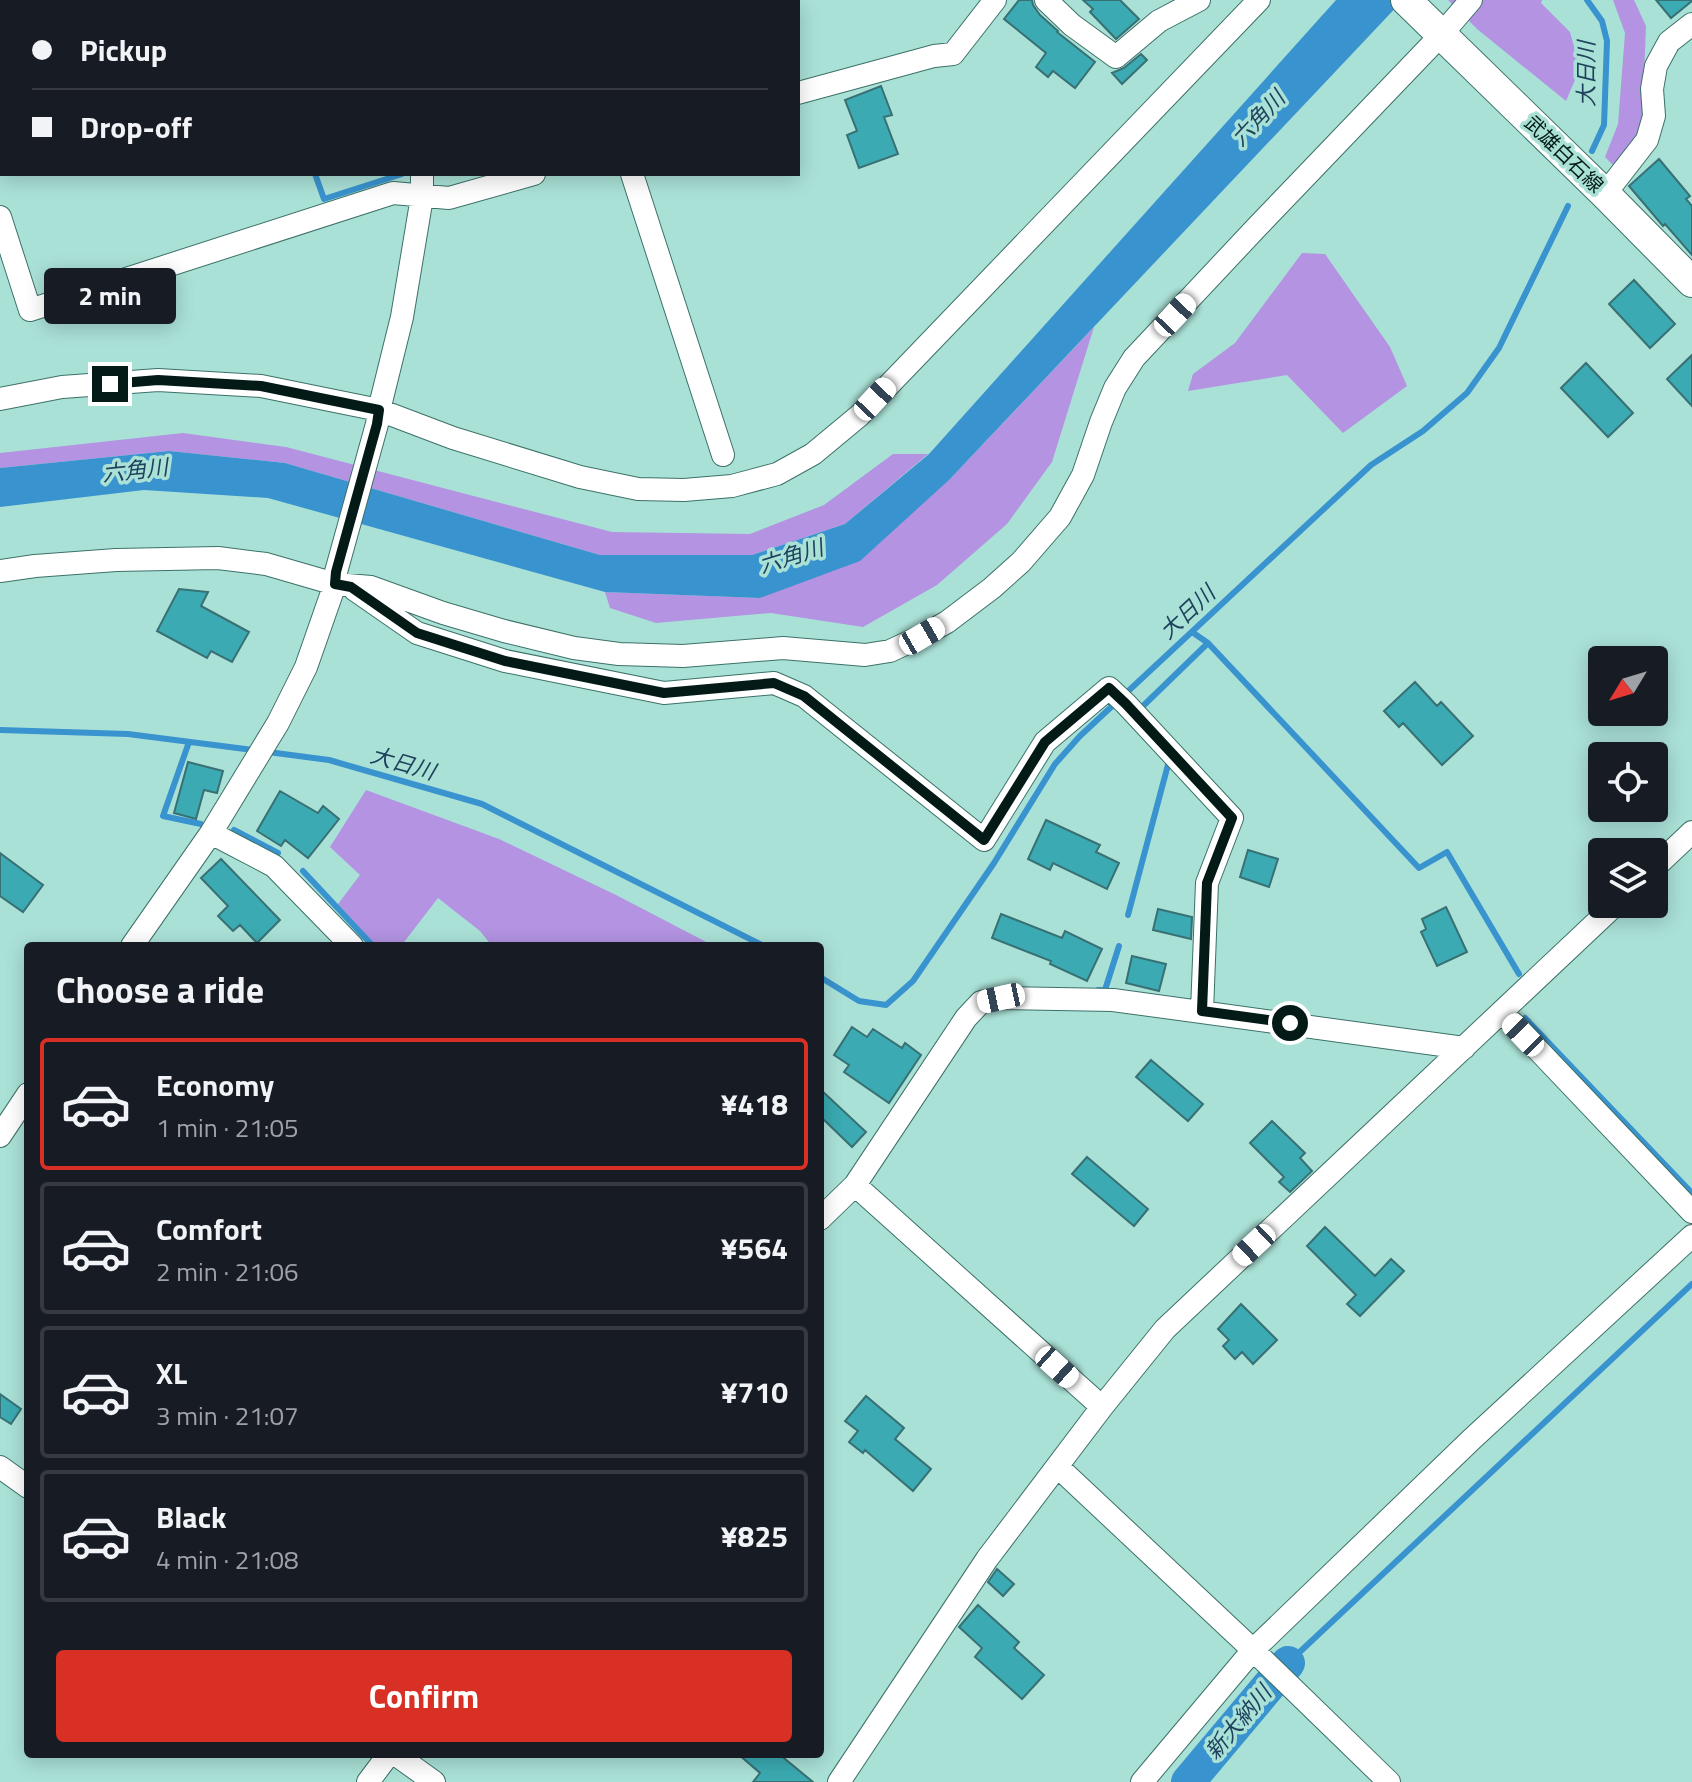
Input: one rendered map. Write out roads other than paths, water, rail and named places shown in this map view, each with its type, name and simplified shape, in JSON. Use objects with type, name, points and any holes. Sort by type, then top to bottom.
[{"type":"main road","name":"武雄白石線","points":[[1406,0],[1692,282]]},
{"type":"street","points":[[800,92],[934,56],[953,54],[995,0]]},
{"type":"street","points":[[1046,0],[1072,25],[1116,57],[1159,21],[1199,0]]},
{"type":"street","points":[[0,399],[62,387],[158,380],[261,386],[453,438],[580,477],[638,489],[684,490],[732,486],[777,474],[813,454],[860,415],[1259,0]]},
{"type":"street","points":[[0,571],[116,560],[218,558],[266,564],[371,587],[443,613],[574,648],[619,654],[683,656],[783,648],[865,655],[890,651],[958,614],[1021,562],[1060,517],[1083,475],[1115,388],[1134,358],[1471,0]]},
{"type":"street","points":[[1605,194],[1647,140],[1654,116],[1652,89],[1656,66],[1669,42],[1692,24]]},
{"type":"street","points":[[135,942],[211,833],[267,741],[306,667],[341,581],[402,317],[422,197],[422,176]]},
{"type":"street","points":[[0,217],[30,310],[393,193],[449,198],[527,176]]},
{"type":"street","points":[[633,176],[723,455]]},
{"type":"street","points":[[341,581],[417,633],[505,661],[664,693],[774,683],[804,696],[984,840],[1045,742],[1109,688],[1232,818],[1207,883],[1202,1011]]},
{"type":"street","points":[[1668,855],[1692,832]]},
{"type":"street","points":[[211,833],[274,866],[348,942]]},
{"type":"street","points":[[839,1782],[987,1559],[1165,1329],[1601,918]]},
{"type":"street","points":[[824,1215],[855,1185],[966,1018],[981,1002],[1001,998],[1113,1000],[1464,1048]]},
{"type":"street","points":[[1502,1012],[1692,1212]]},
{"type":"street","points":[[0,1136],[24,1100]]},
{"type":"street","points":[[855,1185],[1102,1407]]},
{"type":"street","points":[[1142,1782],[1472,1439],[1692,1236]]},
{"type":"street","points":[[0,1467],[24,1484]]},
{"type":"street","points":[[1058,1467],[1389,1782]]},
{"type":"street","points":[[368,1782],[386,1758]]},
{"type":"street","points":[[401,1758],[434,1782]]},
{"type":"water","name":"六角川","points":[[1336,0],[1403,0],[950,479],[860,561],[760,598],[605,592],[268,498],[144,490],[0,507],[0,468],[169,451],[285,463],[600,555],[752,555],[845,524],[929,454]]},
{"type":"waterway","name":"大日川","points":[[1587,0],[1602,21],[1607,41],[1604,125],[1592,151]]},
{"type":"waterway","points":[[316,176],[324,199],[396,176]]},
{"type":"waterway","name":"大日川","points":[[824,979],[859,1001],[886,1005],[913,981],[994,863],[1055,764],[1080,736],[1371,465],[1423,431],[1467,393],[1499,348],[1568,206]]},
{"type":"waterway","points":[[1192,632],[1208,643],[1419,868],[1447,852],[1519,974]]},
{"type":"waterway","points":[[1142,707],[1208,643]]},
{"type":"waterway","name":"大日川","points":[[0,730],[128,734],[253,750]]},
{"type":"waterway","points":[[189,742],[163,816],[201,824]]},
{"type":"waterway","name":"大日川","points":[[268,752],[329,760],[482,804],[756,942]]},
{"type":"waterway","points":[[1128,915],[1169,761]]},
{"type":"waterway","points":[[234,830],[278,853]]},
{"type":"waterway","points":[[303,871],[369,942]]},
{"type":"waterway","points":[[1098,990],[1105,990],[1119,946]]},
{"type":"waterway","points":[[1525,1018],[1692,1193]]},
{"type":"waterway","points":[[1288,1663],[1692,1284]]},
{"type":"waterway","name":"新大納川","points":[[1188,1782],[1288,1663]]}]
